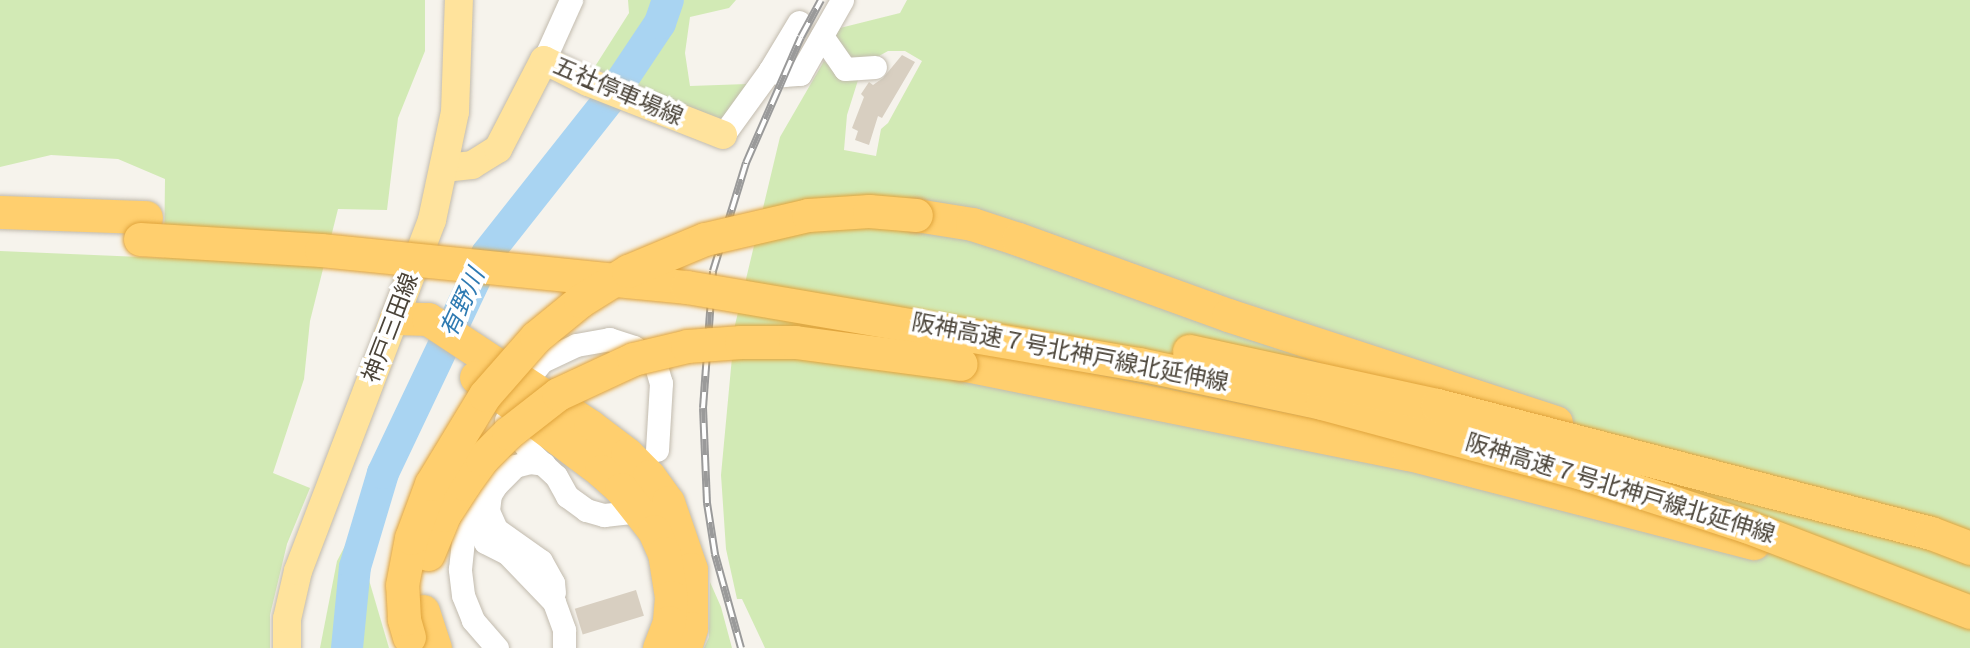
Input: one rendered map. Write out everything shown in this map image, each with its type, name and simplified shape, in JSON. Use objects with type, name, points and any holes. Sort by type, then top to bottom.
[{"type":"highway","points":[[414,648],[404,619],[402,585],[411,538],[431,484],[485,395],[536,337],[580,301],[628,271],[705,239],[808,215],[870,211],[972,224],[1241,319],[1548,419],[1659,464]]},
{"type":"highway","points":[[0,212],[143,228]]},
{"type":"highway","points":[[0,234],[143,228]]},
{"type":"highway","name":"阪神高速７号北神戸線北延伸線","points":[[143,228],[400,238],[766,281],[1000,317],[1259,364],[1437,405],[1931,533],[1970,548]]},
{"type":"highway","name":"阪神高速７号北神戸線北延伸線","points":[[143,228],[321,250],[687,287],[1139,364],[1322,403],[1582,473],[1662,497],[1874,573],[1970,612]]},
{"type":"highway","points":[[414,326],[627,454],[668,502],[691,569],[691,628],[685,648]]},
{"type":"highway","points":[[435,648],[424,611],[422,576],[444,515],[482,459],[533,411],[591,376],[633,359],[687,346],[741,342],[795,342],[961,365],[1409,454],[1874,573]]},
{"type":"highway","points":[[504,382],[621,489],[654,531],[667,564],[671,597],[669,622],[659,648]]},
{"type":"main road","name":"神戸三田線","points":[[287,648],[287,619],[298,571],[414,326],[432,220],[455,112],[459,0]]},
{"type":"main road","name":"五社停車場線","points":[[444,168],[472,165],[498,149],[544,60],[588,82],[723,135]]},
{"type":"street","points":[[544,60],[571,0]]},
{"type":"street","points":[[770,69],[784,75],[800,74],[842,0]]},
{"type":"street","points":[[723,135],[770,69],[799,22]]},
{"type":"street","points":[[822,36],[845,69],[875,67]]},
{"type":"street","points":[[624,513],[604,515],[586,510],[567,496],[556,476],[501,414],[504,382],[576,345],[609,339],[634,347],[656,366],[661,383],[657,450]]},
{"type":"street","points":[[497,648],[473,620],[463,595],[460,569],[463,538],[490,494],[515,466],[530,461],[544,464]]},
{"type":"street","points":[[490,494],[488,511],[496,529],[541,561],[553,583],[554,602],[564,630],[564,648]]},
{"type":"street","points":[[473,518],[485,542],[507,553],[554,602]]},
{"type":"green space","points":[[0,0],[425,0],[425,51],[398,118],[387,210],[338,209],[310,321],[304,379],[273,473],[310,488],[287,544],[270,615],[270,648],[0,648],[0,251],[164,258],[165,179],[118,159],[51,155],[0,167]]},
{"type":"green space","points":[[628,0],[736,0],[729,8],[690,17],[685,53],[690,86],[747,84],[722,124],[594,68],[629,13]]},
{"type":"green space","points":[[907,0],[1970,0],[1970,648],[765,648],[742,599],[737,599],[726,549],[721,475],[735,325],[780,137],[824,61],[839,74],[859,77],[847,115],[844,150],[876,156],[881,129],[888,123],[922,61],[905,51],[888,51],[870,61],[849,62],[832,40],[840,28],[900,13]]},
{"type":"green space","points":[[354,529],[389,648],[320,648],[337,561]]},
{"type":"green space","points":[[710,582],[721,607],[732,648],[704,648],[709,637]]},
{"type":"building","points":[[902,55],[915,62],[882,118],[878,116],[869,145],[855,140],[858,131],[852,128],[864,97],[861,94],[869,82],[873,85],[883,78]]},
{"type":"building","points":[[636,590],[644,616],[583,635],[575,609]]},
{"type":"waterway","name":"有野川","points":[[347,648],[355,567],[383,473],[487,254],[610,98],[660,23],[668,0]]},
{"type":"railway","points":[[741,648],[715,554],[707,503],[703,408],[713,271],[746,163],[801,37],[821,0]]}]
